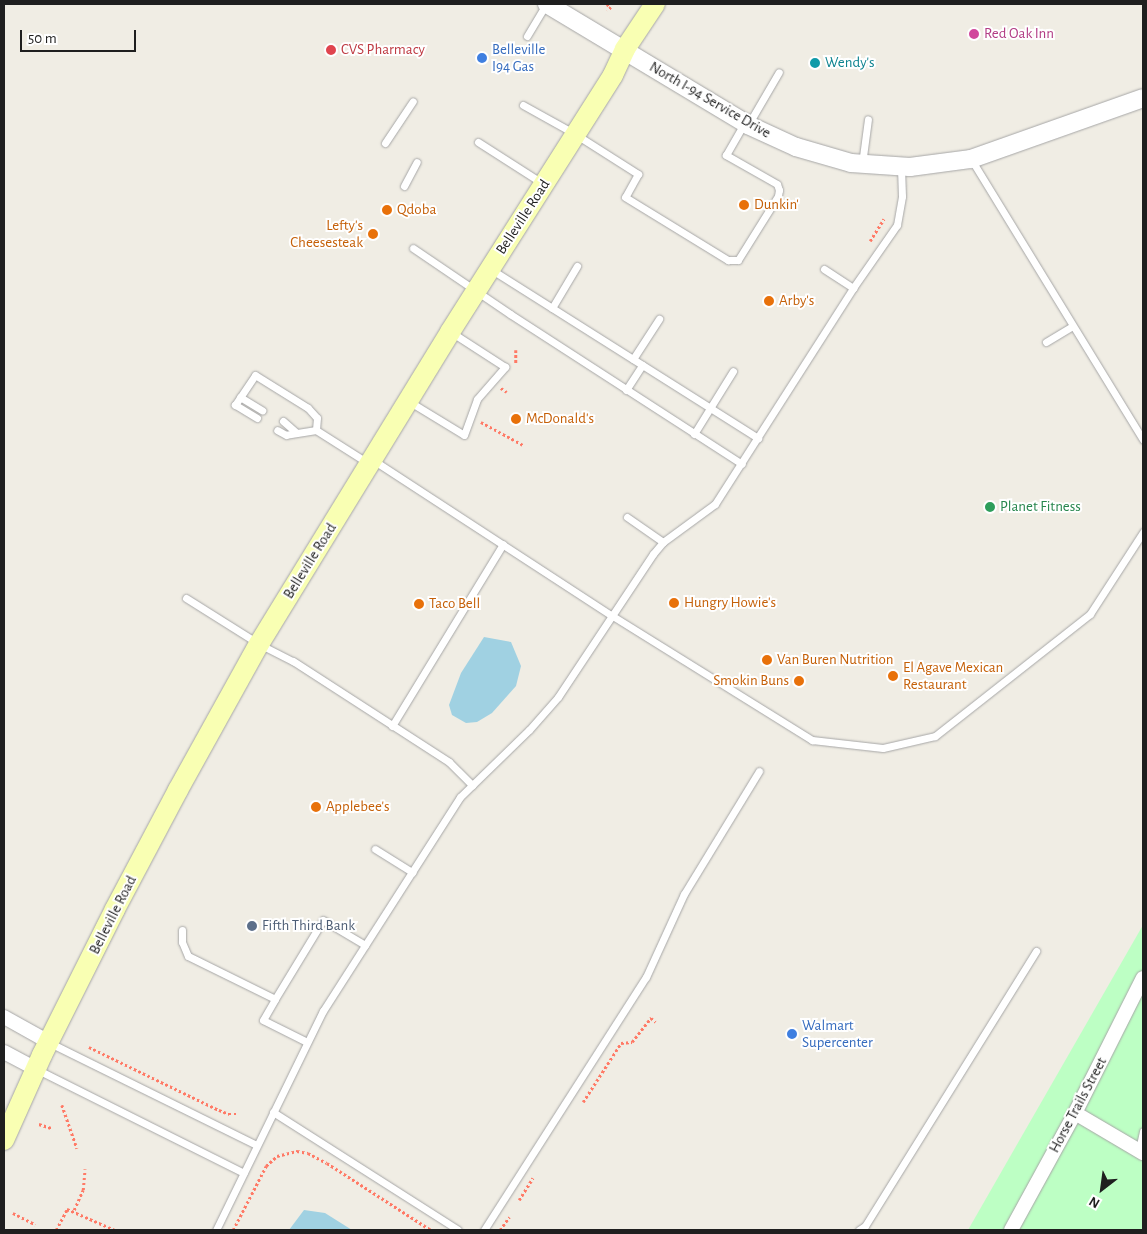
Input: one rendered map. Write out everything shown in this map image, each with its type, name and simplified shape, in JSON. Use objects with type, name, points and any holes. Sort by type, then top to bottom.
[{"type":"main road","name":"Belleville Road","points":[[4,1140],[49,1042],[169,807],[259,644],[409,402],[450,332],[613,75],[625,49],[655,4]]},
{"type":"street","name":"North I-94 Service Drive","points":[[547,4],[625,49],[746,124],[823,156],[862,164],[901,167],[944,164],[971,159],[1143,98]]},
{"type":"street","name":"Horse Trails Street","points":[[1011,1230],[1075,1113],[1143,978]]},
{"type":"street","points":[[4,1017],[49,1042]]},
{"type":"street","points":[[4,1052],[36,1069]]},
{"type":"street","points":[[1075,1113],[1141,1151]]},
{"type":"lane","points":[[527,36],[547,4]]},
{"type":"lane","points":[[523,105],[575,134],[638,174],[624,197],[728,260],[738,260],[778,196],[779,190],[777,184],[726,155],[779,72]]},
{"type":"lane","points":[[385,143],[413,101]]},
{"type":"lane","points":[[862,164],[868,119]]},
{"type":"lane","points":[[478,142],[544,184]]},
{"type":"lane","points":[[971,159],[1143,440]]},
{"type":"lane","points":[[404,186],[417,162]]},
{"type":"lane","points":[[216,1230],[323,1011],[460,797],[529,730],[558,697],[611,615],[663,542],[715,504],[853,288],[897,225],[902,196],[901,167]]},
{"type":"lane","points":[[413,248],[510,314],[742,464]]},
{"type":"lane","points":[[552,308],[577,266]]},
{"type":"lane","points":[[490,268],[758,438]]},
{"type":"lane","points":[[824,269],[853,288]]},
{"type":"lane","points":[[634,359],[659,319]]},
{"type":"lane","points":[[1046,342],[1073,326]]},
{"type":"lane","points":[[409,402],[464,435],[477,399],[505,367],[450,332]]},
{"type":"lane","points":[[626,390],[642,365]]},
{"type":"lane","points":[[694,434],[733,371]]},
{"type":"lane","points":[[257,418],[235,405],[255,376],[308,408],[317,418],[316,430]]},
{"type":"lane","points":[[240,398],[262,410]]},
{"type":"lane","points":[[283,421],[297,433]]},
{"type":"lane","points":[[277,430],[286,435],[316,430],[372,462],[503,544],[611,615],[812,740],[884,748],[935,736],[1090,614],[1143,532]]},
{"type":"lane","points":[[627,517],[663,542]]},
{"type":"lane","points":[[392,726],[503,544]]},
{"type":"lane","points":[[186,598],[259,644],[293,661],[449,762],[472,786]]},
{"type":"lane","points":[[484,1230],[646,977],[684,894],[759,771]]},
{"type":"lane","points":[[375,849],[412,872]]},
{"type":"lane","points":[[307,1042],[263,1020],[274,999],[324,920],[365,945]]},
{"type":"lane","points":[[182,930],[182,942],[188,956],[274,999]]},
{"type":"lane","points":[[860,1230],[865,1226],[1036,951]]},
{"type":"lane","points":[[49,1042],[256,1145]]},
{"type":"lane","points":[[36,1069],[244,1172]]},
{"type":"lane","points":[[273,1112],[458,1230]]},
{"type":"lane","points":[[1141,1151],[1143,1132]]},
{"type":"path","points":[[607,4],[611,7],[608,10]]},
{"type":"path","points":[[516,350],[516,365]]},
{"type":"path","points":[[501,388],[507,392]]},
{"type":"path","points":[[480,421],[522,445]]},
{"type":"path","points":[[583,1102],[622,1043],[632,1042],[651,1018],[656,1022]]},
{"type":"path","points":[[89,1047],[219,1110],[229,1114],[238,1114]]},
{"type":"path","points":[[62,1105],[77,1148]]},
{"type":"path","points":[[39,1124],[51,1128]]},
{"type":"path","points":[[233,1230],[266,1166],[277,1156],[297,1151],[308,1153],[327,1163],[431,1230]]},
{"type":"path","points":[[74,1210],[83,1190],[85,1169]]},
{"type":"path","points":[[519,1200],[533,1178]]},
{"type":"path","points":[[56,1230],[67,1208],[115,1230]]},
{"type":"path","points":[[13,1213],[35,1224]]},
{"type":"path","points":[[500,1230],[509,1217]]},
{"type":"green space","points":[[1143,925],[1143,1230],[968,1230]]},
{"type":"water","points":[[484,637],[511,642],[521,666],[516,686],[492,713],[477,722],[466,723],[452,715],[449,705],[461,673]]},
{"type":"water","points":[[304,1210],[325,1213],[352,1230],[289,1230]]},
{"type":"place","name":"Red Oak Inn","points":[[974,34]]},
{"type":"place","name":"CVS Pharmacy","points":[[331,50]]},
{"type":"place","name":"Belleville I94 Gas","points":[[482,58]]},
{"type":"place","name":"Wendy's","points":[[815,63]]},
{"type":"place","name":"Dunkin'","points":[[744,205]]},
{"type":"place","name":"Qdoba","points":[[387,210]]},
{"type":"place","name":"Lefty's Cheesesteak","points":[[373,234]]},
{"type":"place","name":"Arby's","points":[[769,301]]},
{"type":"place","name":"McDonald's","points":[[516,419]]},
{"type":"place","name":"Planet Fitness","points":[[990,507]]},
{"type":"place","name":"Hungry Howie's","points":[[674,603]]},
{"type":"place","name":"Taco Bell","points":[[419,604]]},
{"type":"place","name":"Van Buren Nutrition","points":[[767,660]]},
{"type":"place","name":"El Agave Mexican Restaurant","points":[[893,676]]},
{"type":"place","name":"Smokin Buns","points":[[799,681]]},
{"type":"place","name":"Applebee's","points":[[316,807]]},
{"type":"place","name":"Fifth Third Bank","points":[[252,926]]},
{"type":"place","name":"Walmart Supercenter","points":[[792,1034]]}]
